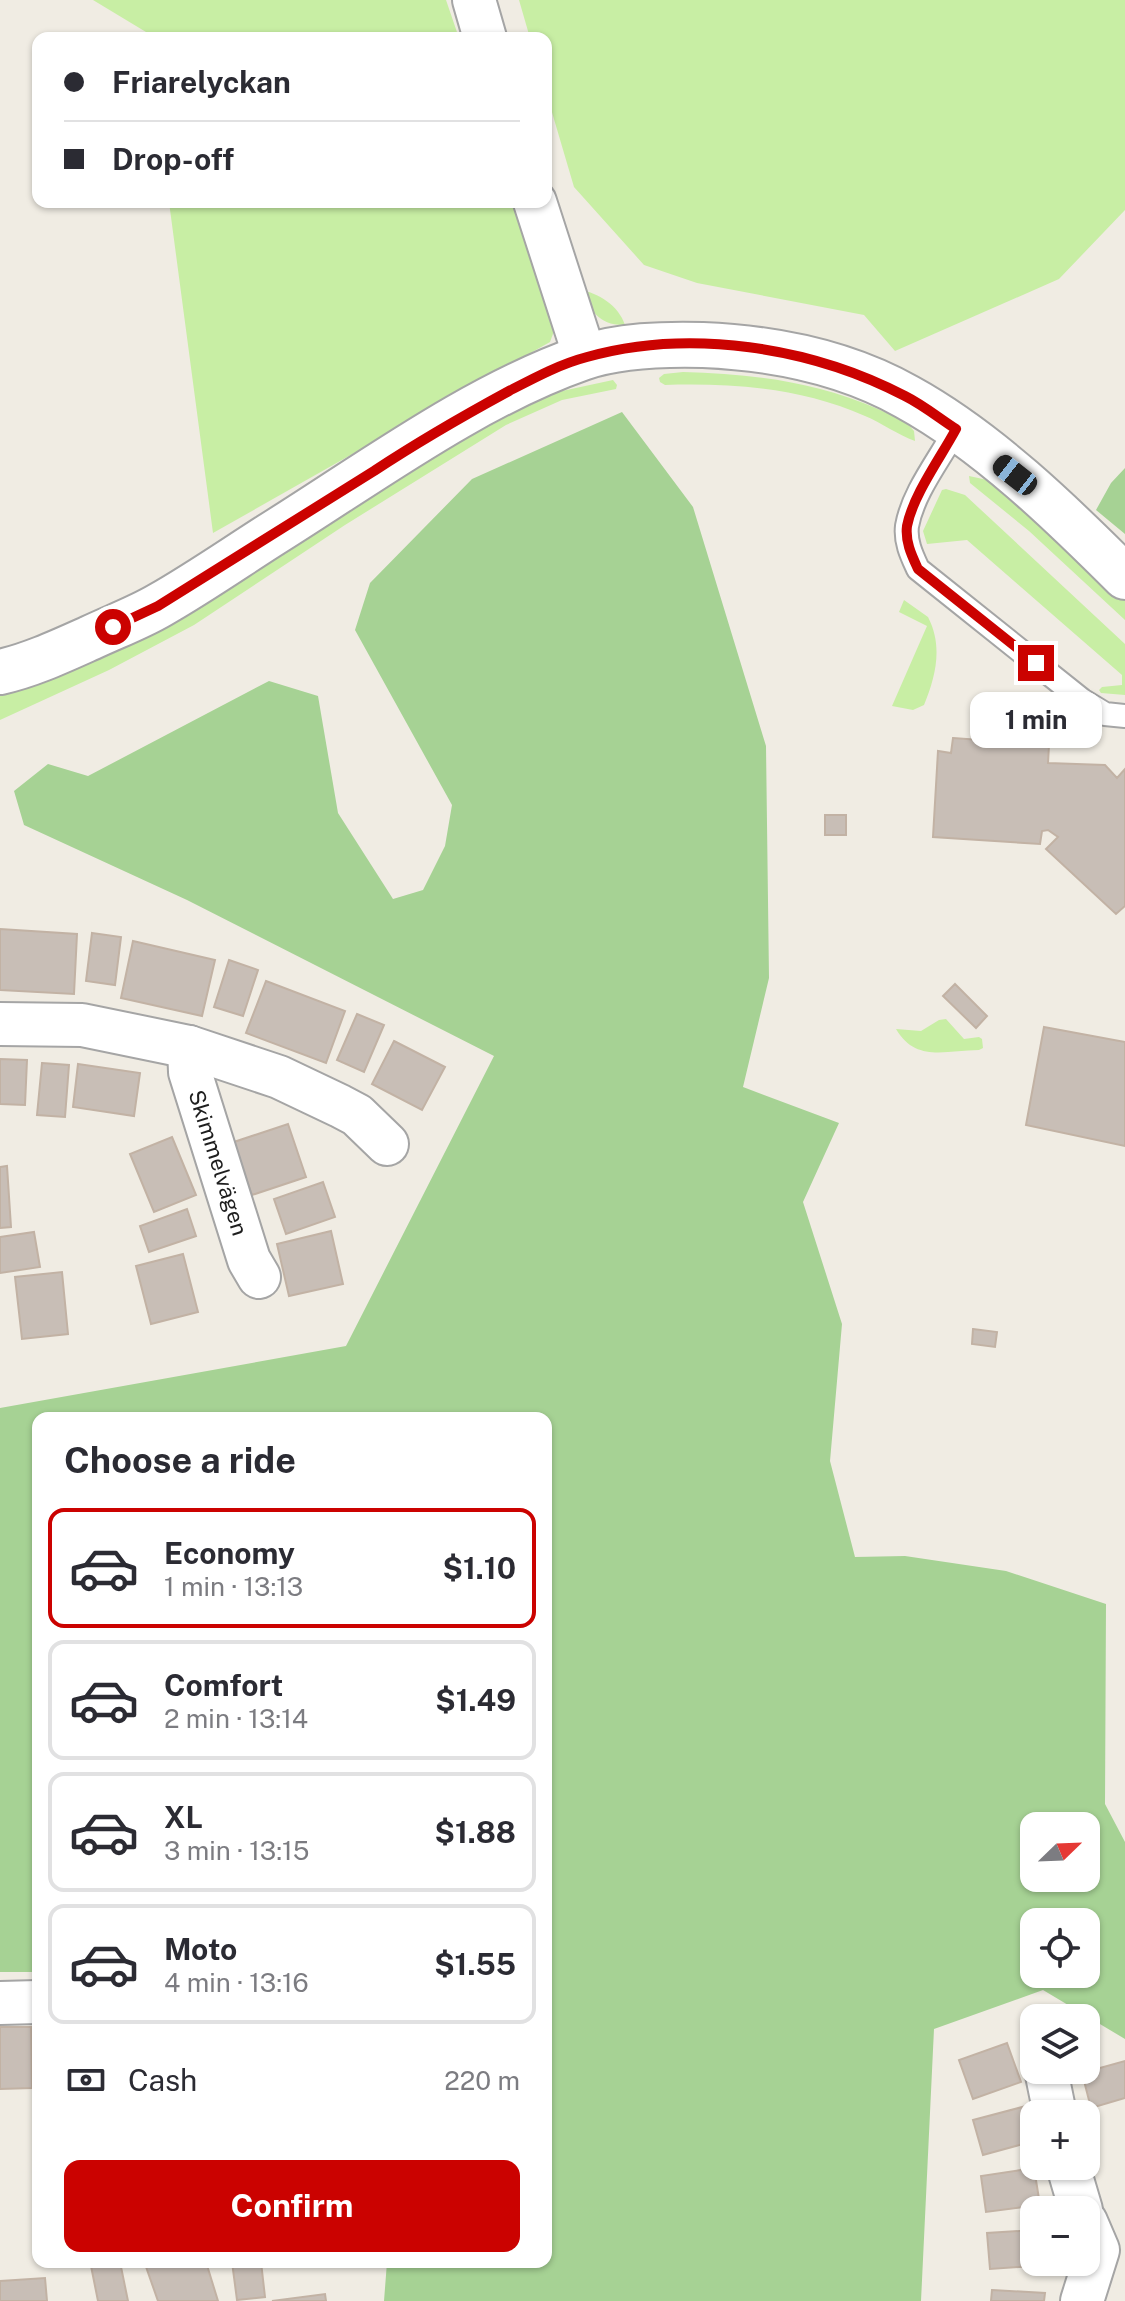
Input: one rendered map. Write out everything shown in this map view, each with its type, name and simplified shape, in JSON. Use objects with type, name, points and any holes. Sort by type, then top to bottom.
[{"type":"street","points":[[474,0],[483,32]]},
{"type":"street","points":[[537,208],[585,357]]},
{"type":"street","points":[[0,672],[68,648],[158,606],[449,422],[539,375],[585,357],[643,347],[684,344],[729,346],[801,356],[851,371],[907,396],[1015,475],[1125,577]]},
{"type":"street","name":"Skimmelvägen","points":[[0,1024],[82,1025],[189,1047],[279,1077],[340,1106],[357,1115],[387,1144]]},
{"type":"street","name":"Skimmelvägen","points":[[189,1047],[190,1072],[249,1260],[259,1277]]},
{"type":"street","points":[[0,2003],[32,2002]]},
{"type":"street","points":[[1082,2301],[1103,2240]]},
{"type":"lane","points":[[956,429],[917,498],[907,528],[909,548],[918,569],[1082,700],[1105,714],[1125,716]]},
{"type":"green space","points":[[93,0],[446,0],[457,32],[146,32]]},
{"type":"green space","points":[[519,0],[1125,0],[1125,210],[1059,279],[895,351],[864,315],[697,283],[644,265],[574,187],[552,112],[552,32],[528,32]]},
{"type":"green space","points":[[170,208],[518,208],[557,323],[550,342],[213,533]]},
{"type":"green space","points":[[579,290],[607,301],[625,325],[602,320]]},
{"type":"green space","points":[[683,372],[758,377],[854,399],[902,420],[914,431],[915,441],[865,416],[792,393],[716,385],[665,385],[660,382],[659,378],[664,374]]},
{"type":"green space","points":[[613,380],[616,389],[562,400],[506,425],[345,525],[194,625],[109,670],[0,720],[0,694],[106,649],[501,413],[548,394]]},
{"type":"green space","points":[[622,412],[693,507],[766,746],[769,978],[743,1087],[839,1123],[803,1202],[842,1324],[830,1461],[855,1557],[905,1556],[1006,1571],[1106,1604],[1105,1804],[1125,1842],[1125,2039],[1100,2024],[1100,2004],[1066,2004],[1043,1990],[934,2029],[921,2301],[384,2301],[387,2268],[552,2268],[552,1412],[32,1412],[32,1972],[0,1972],[0,1408],[346,1346],[494,1056],[187,900],[24,825],[14,791],[48,764],[88,776],[269,681],[318,696],[338,813],[393,899],[423,890],[445,846],[452,805],[355,630],[370,583],[472,479]]},
{"type":"green space","points":[[1125,468],[1125,534],[1096,510],[1111,483]]},
{"type":"green space","points":[[969,476],[992,481],[1122,598],[1125,601],[1125,620],[1029,531],[970,483]]},
{"type":"green space","points":[[942,490],[965,495],[1125,644],[1125,695],[1101,693],[1099,690],[1102,687],[1122,685],[1122,675],[967,540],[927,544],[923,531]]},
{"type":"green space","points":[[904,600],[928,617],[936,650],[932,683],[924,705],[913,710],[892,706],[927,626],[899,612]]},
{"type":"green space","points":[[946,1019],[964,1039],[982,1039],[983,1048],[922,1051],[904,1040],[896,1029],[921,1031]]},
{"type":"building","points":[[953,738],[1049,745],[1048,763],[1105,765],[1117,778],[1125,769],[1125,906],[1116,914],[1046,849],[1058,837],[1048,830],[1042,831],[1040,844],[933,837],[938,751],[951,753]]},
{"type":"building","points":[[825,815],[846,815],[846,835],[825,835]]},
{"type":"building","points":[[0,929],[77,934],[74,994],[0,990]]},
{"type":"building","points":[[92,933],[121,937],[115,985],[86,981]]},
{"type":"building","points":[[133,941],[215,960],[202,1016],[121,998]]},
{"type":"building","points":[[229,960],[258,970],[243,1016],[214,1007]]},
{"type":"building","points":[[266,981],[345,1011],[326,1063],[246,1033]]},
{"type":"building","points":[[955,984],[987,1016],[976,1028],[943,996]]},
{"type":"building","points":[[357,1014],[384,1025],[364,1072],[337,1060]]},
{"type":"building","points":[[1044,1027],[1125,1042],[1125,1146],[1026,1125]]},
{"type":"building","points":[[394,1041],[445,1067],[422,1110],[372,1084]]},
{"type":"building","points":[[0,1059],[27,1060],[25,1105],[0,1104]]},
{"type":"building","points":[[42,1063],[69,1065],[65,1117],[37,1115]]},
{"type":"building","points":[[78,1064],[140,1073],[134,1116],[73,1107]]},
{"type":"building","points":[[288,1124],[306,1177],[252,1195],[234,1142]]},
{"type":"building","points":[[172,1137],[196,1195],[154,1212],[130,1154]]},
{"type":"building","points":[[7,1166],[11,1227],[0,1228],[0,1167]]},
{"type":"building","points":[[323,1182],[335,1217],[286,1234],[274,1199]]},
{"type":"building","points":[[187,1209],[196,1236],[149,1252],[140,1226]]},
{"type":"building","points":[[331,1231],[343,1284],[289,1296],[277,1244]]},
{"type":"building","points":[[34,1232],[40,1267],[0,1273],[0,1237]]},
{"type":"building","points":[[183,1254],[198,1312],[151,1324],[136,1266]]},
{"type":"building","points":[[62,1272],[68,1334],[22,1339],[15,1277]]},
{"type":"building","points":[[973,1329],[997,1332],[995,1347],[972,1344]]},
{"type":"building","points":[[0,2027],[31,2027],[32,2088],[0,2089]]},
{"type":"building","points":[[1007,2043],[1020,2082],[973,2099],[959,2060]]},
{"type":"building","points":[[1125,2061],[1125,2098],[1100,2105],[1100,2100],[1089,2100],[1085,2084],[1100,2084],[1100,2068]]},
{"type":"building","points":[[1020,2108],[1020,2145],[983,2155],[973,2120]]},
{"type":"building","points":[[1020,2170],[1020,2180],[1036,2180],[1039,2196],[1020,2196],[1020,2208],[986,2212],[981,2176]]},
{"type":"building","points":[[1020,2231],[1020,2267],[990,2269],[987,2233]]},
{"type":"building","points":[[91,2268],[121,2268],[128,2301],[98,2301]]},
{"type":"building","points":[[146,2268],[208,2268],[218,2301],[158,2301]]},
{"type":"building","points":[[233,2268],[262,2268],[265,2297],[237,2300]]},
{"type":"building","points":[[45,2278],[47,2301],[0,2301],[0,2281]]},
{"type":"building","points":[[992,2290],[1045,2293],[1044,2301],[991,2301]]},
{"type":"building","points":[[325,2294],[326,2301],[272,2301]]},
{"type":"route","points":[[113,627],[158,606],[449,422],[539,375],[585,357],[611,351],[684,344],[729,346],[801,356],[851,371],[907,396],[956,429],[917,498],[907,528],[909,548],[918,569],[1036,663]]}]
